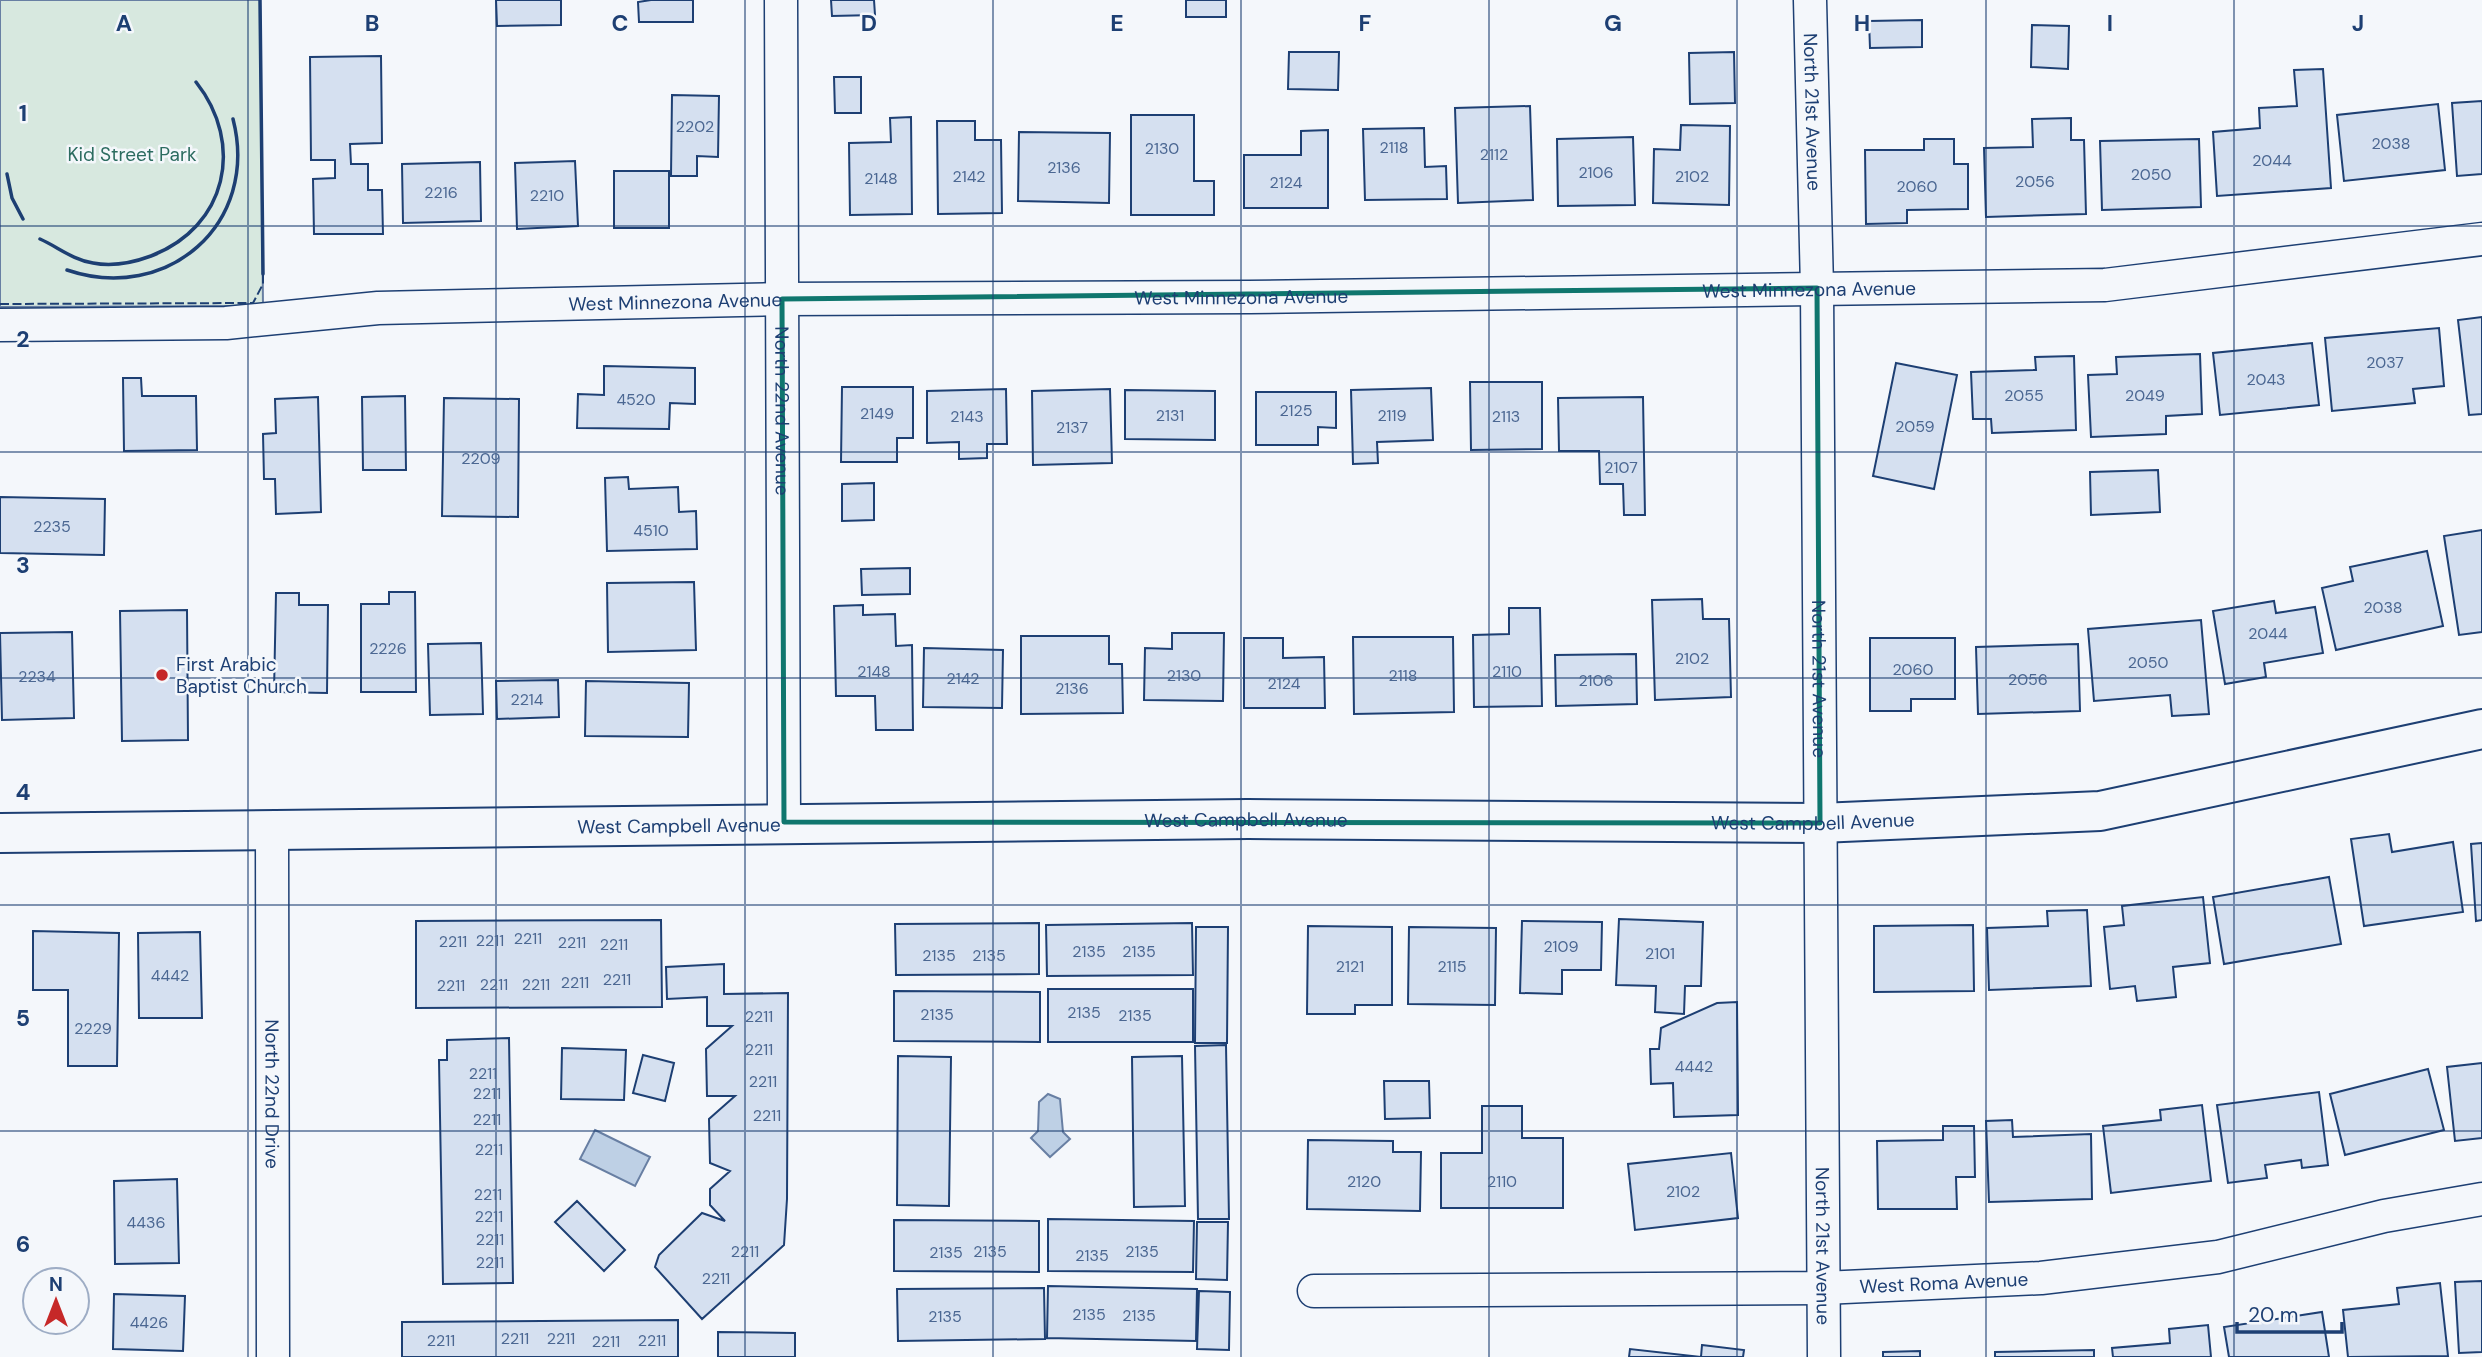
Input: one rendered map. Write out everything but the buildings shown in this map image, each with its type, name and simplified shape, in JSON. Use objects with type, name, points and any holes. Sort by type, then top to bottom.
[{"type":"street","name":"North 22nd Avenue","points":[[781,0],[784,822]]},
{"type":"street","name":"North 21st Avenue","points":[[1810,0],[1817,288],[1824,1357]]},
{"type":"street","name":"West Minnezona Avenue","points":[[0,325],[226,323],[378,308],[782,299],[1249,298],[2105,285],[2482,239]]},
{"type":"street","name":"West Campbell Avenue","points":[[0,833],[784,822],[1248,819],[1820,823],[2100,811],[2482,729]]},
{"type":"street","name":"North 22nd Drive","points":[[272,830],[273,1357]]},
{"type":"street","name":"West Roma Avenue","points":[[1314,1291],[1823,1288],[2041,1278],[2218,1258],[2384,1216],[2482,1199]]},
{"type":"highlighted area","points":[[1817,288],[1820,823],[784,822],[782,299]]},
{"type":"green space","name":"Kid Street Park","points":[[0,0],[260,0],[263,306],[0,307]]},
{"type":"water","points":[[1048,1094],[1060,1099],[1063,1132],[1070,1139],[1050,1157],[1031,1138],[1038,1131],[1039,1102]]},
{"type":"water","points":[[595,1130],[650,1157],[635,1186],[580,1159]]},
{"type":"fence","points":[[0,304],[253,303],[263,284],[263,274]]},
{"type":"wall","points":[[260,0],[263,274]]},
{"type":"wall","points":[[40,239],[79,259],[115,264],[151,256],[177,243],[197,225],[212,205],[220,181],[223,157],[220,131],[211,106],[196,82]]},
{"type":"wall","points":[[67,270],[104,278],[139,276],[171,265],[198,247],[219,222],[233,192],[238,157],[233,119]]},
{"type":"wall","points":[[7,174],[12,198],[23,219]]},
{"type":"place","name":"First Arabic Baptist Church","points":[[162,675]]}]
